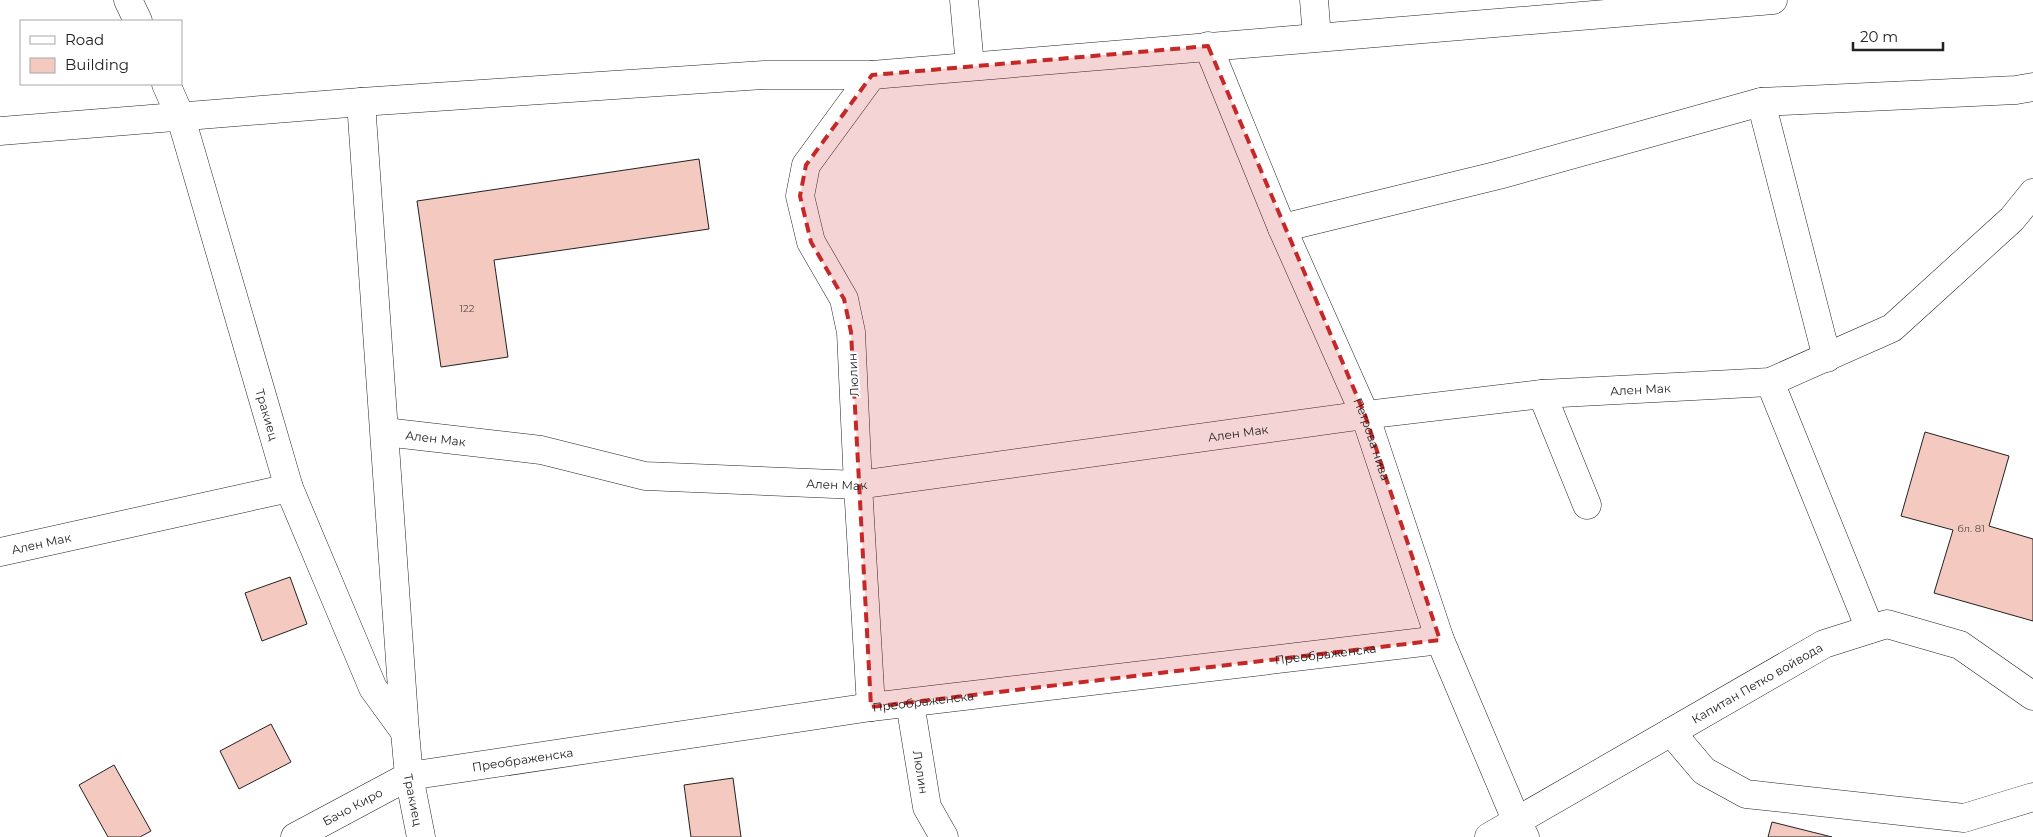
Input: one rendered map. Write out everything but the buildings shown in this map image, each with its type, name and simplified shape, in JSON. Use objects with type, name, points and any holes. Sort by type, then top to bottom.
[{"type":"street","points":[[128,0],[138,20]]},
{"type":"street","points":[[964,0],[970,66]]},
{"type":"street","points":[[1314,0],[1318,37]]},
{"type":"street","points":[[0,131],[181,118],[361,102],[764,75],[872,75],[1773,0]]},
{"type":"street","name":"Петрова нива","points":[[1208,46],[1282,228],[1365,415],[1440,640],[1521,830]]},
{"type":"street","name":"Люлин","points":[[871,707],[851,332],[844,299],[810,242],[800,196],[806,165],[872,75]]},
{"type":"street","name":"Тракиец","points":[[166,85],[181,118],[289,488],[373,688],[405,732]]},
{"type":"street","points":[[1282,228],[1499,175],[1761,102],[2016,90],[2033,87]]},
{"type":"street","name":"Тракиец","points":[[361,102],[405,732],[409,776],[421,837]]},
{"type":"street","points":[[1761,102],[1827,358]]},
{"type":"street","name":"Ален Мак","points":[[384,432],[541,450],[645,476],[858,485],[1365,415],[1542,394],[1770,382],[1892,328],[2012,219],[2033,193]]},
{"type":"street","points":[[1770,382],[1870,630]]},
{"type":"street","points":[[1542,394],[1587,505]]},
{"type":"street","name":"Ален Мак","points":[[0,552],[289,488]]},
{"type":"street","name":"Капитан Петко войвода","points":[[1489,837],[1521,830],[1671,732],[1824,644],[1888,624],[1960,645],[2033,696]]},
{"type":"street","name":"Преображенска","points":[[409,776],[871,707],[1440,640]]},
{"type":"street","name":"Люлин","points":[[910,703],[927,807],[944,837]]},
{"type":"street","points":[[1671,732],[1704,771],[1746,794],[1964,818],[2033,797]]},
{"type":"street","name":"Бачо Киро","points":[[295,837],[409,776]]},
{"type":"highlighted area","points":[[1208,46],[1365,415],[1440,640],[871,707],[851,332],[844,299],[811,242],[800,196],[806,165],[872,75]]}]
